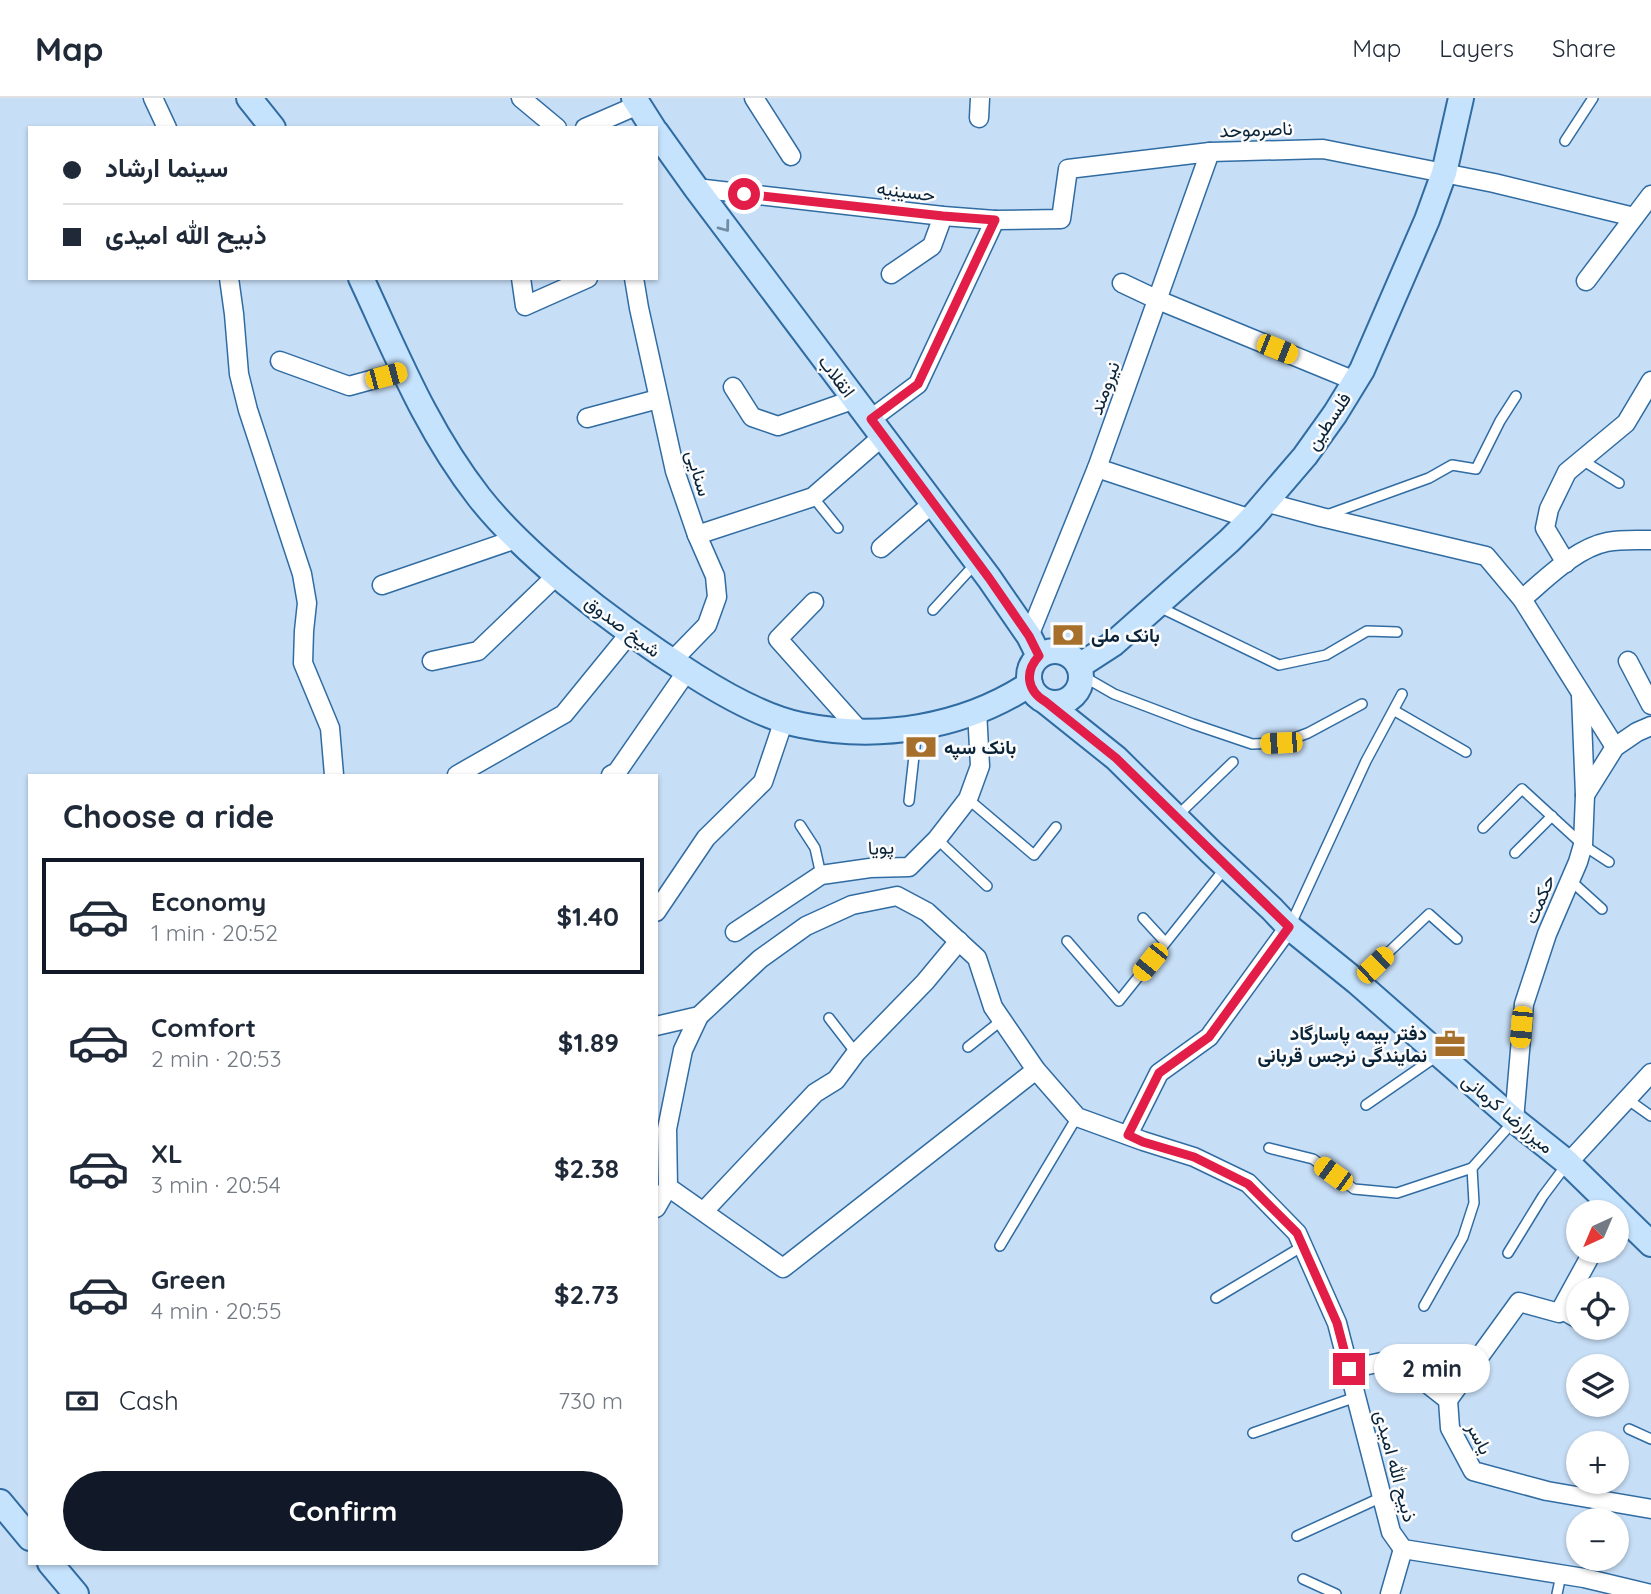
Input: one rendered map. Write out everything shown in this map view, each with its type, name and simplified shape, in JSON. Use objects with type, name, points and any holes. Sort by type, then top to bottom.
[{"type":"main road","points":[[249,98],[271,126]]},
{"type":"main road","name":"فلسطین","points":[[1038,693],[1055,703],[1070,698],[1079,677],[1229,541],[1258,510],[1305,456],[1335,414],[1362,370],[1427,220],[1444,173],[1461,98]]},
{"type":"main road","name":"انقلاب","points":[[639,107],[652,126]]},
{"type":"main road","name":"انقلاب","points":[[658,134],[977,562],[1034,646]]},
{"type":"main road","name":"شیخ صدوق","points":[[362,280],[437,437],[481,499],[516,538],[607,617],[724,694],[772,716],[811,727],[873,732],[950,721],[1014,694],[1038,693]]},
{"type":"main road","points":[[1034,646],[1045,652],[1061,651],[1068,654],[1116,758],[1038,693],[1030,669],[1034,646]]},
{"type":"main road","name":"میرزارضا کرمانی","points":[[1116,758],[1289,927],[1568,1163],[1604,1200]]},
{"type":"main road","name":"میرزارضا کرمانی","points":[[1629,1224],[1651,1244]]},
{"type":"main road","points":[[0,1502],[28,1536]]},
{"type":"main road","points":[[52,1565],[76,1594]]},
{"type":"street","points":[[153,98],[166,126]]},
{"type":"street","points":[[521,98],[555,126]]},
{"type":"street","points":[[754,98],[791,156]]},
{"type":"street","points":[[979,118],[980,98]]},
{"type":"street","points":[[590,126],[639,107]]},
{"type":"street","name":"ناصرموحد","points":[[1068,169],[1210,152],[1323,149],[1494,183],[1634,217]]},
{"type":"street","name":"نیرومند","points":[[1034,646],[1210,152]]},
{"type":"street","name":"حسینیه","points":[[696,188],[943,216],[995,220],[1061,219],[1068,169]]},
{"type":"street","points":[[1586,281],[1651,195]]},
{"type":"street","points":[[891,274],[932,246],[943,216]]},
{"type":"street","points":[[698,535],[813,497],[918,384],[995,220]]},
{"type":"street","points":[[229,280],[239,374],[248,410],[302,574],[307,603],[303,663],[330,728],[334,774]]},
{"type":"street","points":[[521,280],[525,306],[584,280]]},
{"type":"street","name":"سنایی","points":[[613,774],[617,772],[706,625],[717,597],[715,576],[675,471],[634,280]]},
{"type":"street","points":[[1122,283],[1355,381]]},
{"type":"street","points":[[280,361],[349,386],[404,371]]},
{"type":"street","points":[[1566,563],[1545,528],[1549,509],[1567,472],[1626,423],[1651,381]]},
{"type":"street","points":[[733,387],[752,417],[778,426],[855,399]]},
{"type":"street","points":[[587,418],[658,398]]},
{"type":"street","name":"حکمت","points":[[1097,468],[1258,510],[1321,517],[1486,556],[1522,599],[1615,747]]},
{"type":"street","points":[[881,548],[933,503]]},
{"type":"street","points":[[383,585],[516,538]]},
{"type":"street","points":[[1522,599],[1587,549],[1607,542],[1651,540]]},
{"type":"street","points":[[432,661],[478,652],[557,575]]},
{"type":"street","points":[[814,602],[778,639],[860,731]]},
{"type":"street","points":[[459,774],[564,714],[630,633]]},
{"type":"street","points":[[1628,661],[1651,705]]},
{"type":"street","name":"حکمت","points":[[1514,1120],[1524,1004],[1547,934],[1583,845],[1585,796],[1580,692]]},
{"type":"street","name":"پویا","points":[[735,932],[821,876],[870,868],[909,867],[937,839],[968,799],[980,766],[977,711]]},
{"type":"street","points":[[658,909],[706,838],[762,782],[784,720]]},
{"type":"street","points":[[1585,796],[1615,747],[1646,733]]},
{"type":"street","name":"ذبیح الله امیدی","points":[[699,1016],[760,959],[806,926],[852,905],[897,896],[927,912],[977,958],[993,1007],[1036,1070],[1077,1117],[1143,1142],[1194,1157],[1248,1184],[1297,1233],[1337,1323],[1391,1532],[1403,1549],[1560,1575],[1651,1594]]},
{"type":"street","points":[[1128,1135],[1159,1073],[1209,1037],[1289,927]]},
{"type":"street","points":[[704,1211],[815,1093],[836,1080],[856,1053],[925,982],[959,941]]},
{"type":"street","points":[[658,1026],[699,1016]]},
{"type":"street","points":[[658,1204],[668,1187],[667,1129],[683,1050],[699,1016]]},
{"type":"street","points":[[668,1187],[783,1268],[1036,1070]]},
{"type":"street","points":[[1568,1163],[1651,1073]]},
{"type":"street","points":[[1349,1369],[1396,1359],[1448,1400],[1519,1302],[1559,1313],[1586,1264]]},
{"type":"street","name":"یاسر","points":[[1448,1400],[1450,1427],[1474,1471],[1547,1491],[1651,1509]]},
{"type":"street","points":[[1390,1594],[1403,1549]]},
{"type":"lane","points":[[1565,141],[1594,98]]},
{"type":"lane","points":[[1321,517],[1429,478],[1452,465],[1476,470],[1500,421],[1516,396]]},
{"type":"lane","points":[[1582,460],[1619,483]]},
{"type":"lane","points":[[813,497],[838,528]]},
{"type":"lane","points":[[933,610],[977,562]]},
{"type":"lane","points":[[1156,606],[1279,665],[1326,655],[1367,631],[1397,632]]},
{"type":"lane","points":[[1079,677],[1115,694],[1252,744],[1281,743],[1299,737],[1362,704]]},
{"type":"lane","points":[[1289,927],[1366,761],[1402,694]]},
{"type":"lane","points":[[1395,711],[1466,752]]},
{"type":"lane","points":[[909,801],[917,727]]},
{"type":"lane","points":[[1175,817],[1233,762]]},
{"type":"lane","points":[[1483,828],[1522,789],[1583,845],[1609,862]]},
{"type":"lane","points":[[968,799],[1034,855],[1056,827]]},
{"type":"lane","points":[[1515,853],[1552,816]]},
{"type":"lane","points":[[800,825],[815,848],[821,876]]},
{"type":"lane","points":[[937,839],[987,886]]},
{"type":"lane","points":[[1067,941],[1119,1001],[1226,867]]},
{"type":"lane","points":[[1570,880],[1602,909]]},
{"type":"lane","points":[[1357,982],[1429,914],[1457,939]]},
{"type":"lane","points":[[1143,918],[1165,942]]},
{"type":"lane","points":[[829,1018],[856,1053]]},
{"type":"lane","points":[[968,1047],[1002,1020]]},
{"type":"lane","points":[[1366,1105],[1439,1054]]},
{"type":"lane","points":[[1628,1099],[1651,1116]]},
{"type":"lane","points":[[1000,1247],[1077,1117]]},
{"type":"lane","points":[[1269,1148],[1313,1160],[1353,1189],[1397,1193],[1472,1168],[1514,1120]]},
{"type":"lane","points":[[1508,1253],[1542,1196],[1568,1163]]},
{"type":"lane","points":[[1424,1306],[1463,1237],[1474,1203],[1472,1168]]},
{"type":"lane","points":[[1216,1298],[1303,1246]]},
{"type":"lane","points":[[1559,1313],[1566,1317]]},
{"type":"lane","points":[[1253,1433],[1356,1398]]},
{"type":"lane","points":[[1629,1429],[1651,1439]]},
{"type":"lane","points":[[1297,1536],[1382,1497]]},
{"type":"lane","points":[[1557,1594],[1560,1575]]},
{"type":"lane","points":[[1303,1579],[1336,1594]]},
{"type":"place","name":"بانک ملی","points":[[1068,635]]},
{"type":"place","name":"بانک سپه","points":[[921,747]]},
{"type":"place","name":"دفتر بیمه پاسارگاد نمایندگی نرجس قربانی","points":[[1450,1044]]},
{"type":"route","points":[[744,194],[995,220],[918,384],[871,419],[1029,636],[1039,656],[1030,669],[1033,691],[1116,758],[1289,927],[1209,1037],[1159,1073],[1128,1135],[1194,1157],[1248,1184],[1297,1233],[1337,1323],[1349,1369]]}]
